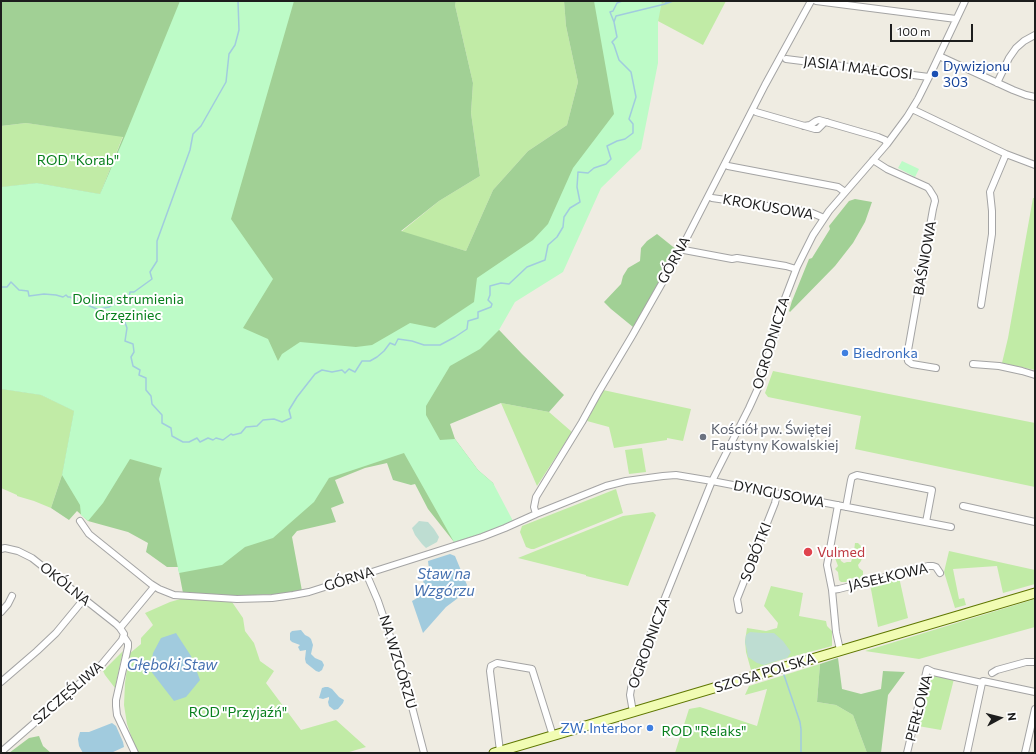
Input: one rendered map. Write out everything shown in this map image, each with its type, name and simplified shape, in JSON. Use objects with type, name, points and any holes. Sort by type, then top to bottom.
[{"type":"street","name":"GÓRNA","points":[[536,514],[534,507],[536,497],[582,422],[678,255],[769,78],[811,1]]},
{"type":"street","points":[[816,1],[956,20]]},
{"type":"street","name":"OGRODNICZA","points":[[633,712],[630,695],[632,683],[712,481],[759,386],[784,301],[796,269],[809,242],[824,218],[901,127],[930,77],[965,1]]},
{"type":"street","points":[[997,83],[1009,58],[1016,48],[1024,41],[1035,35]]},
{"type":"street","points":[[940,56],[1020,93],[1035,97]]},
{"type":"street","name":"JASIA I MAŁGOSI","points":[[786,58],[930,77]]},
{"type":"street","points":[[912,109],[1006,154],[1035,165]]},
{"type":"street","points":[[756,112],[804,126],[810,126],[819,120],[878,137],[885,140],[887,144]]},
{"type":"street","points":[[981,305],[992,234],[990,192],[1006,154]]},
{"type":"street","name":"BAŚNIOWA","points":[[874,160],[887,168],[927,187],[930,189],[934,197],[934,209],[907,356],[908,361],[912,364],[936,368]]},
{"type":"street","points":[[728,166],[837,187],[841,188],[845,192]]},
{"type":"street","name":"KROKUSOWA","points":[[712,198],[810,212],[824,218]]},
{"type":"street","points":[[684,250],[732,259],[737,258],[786,266],[796,269]]},
{"type":"street","points":[[973,364],[999,366],[1035,375]]},
{"type":"street","name":"GÓRNA","points":[[80,521],[89,534],[154,586],[174,595],[237,599],[266,598],[301,594],[482,537],[598,489],[626,481],[670,475],[712,481]]},
{"type":"street","points":[[846,507],[852,477],[857,475],[932,490],[926,522]]},
{"type":"street","name":"DYNGUSOWA","points":[[712,481],[951,527]]},
{"type":"street","name":"SOBÓTKI","points":[[739,610],[737,600],[775,503],[777,494]]},
{"type":"street","name":"JASEŁKOWA","points":[[838,505],[828,565],[836,632],[840,650]]},
{"type":"street","points":[[963,506],[1035,522]]},
{"type":"street","name":"OKÓLNA","points":[[2,548],[18,551],[32,558],[120,628]]},
{"type":"street","name":"JASEŁKOWA","points":[[832,590],[928,566],[936,567],[940,573]]},
{"type":"street","name":"NA WZGÓRZU","points":[[366,574],[378,601],[405,680],[424,753]]},
{"type":"street","points":[[135,753],[118,715],[116,706],[128,647],[128,643],[120,628],[154,586]]},
{"type":"street","name":"SZOSA POLSKA","points":[[497,752],[1035,593]]},
{"type":"street","points":[[1,612],[8,604],[12,596]]},
{"type":"street","points":[[1,682],[56,633],[84,599]]},
{"type":"street","name":"SZCZĘŚLIWA","points":[[1,752],[102,664],[124,637]]},
{"type":"street","points":[[992,673],[997,670],[1026,662],[1035,662]]},
{"type":"street","points":[[497,752],[490,671],[492,666],[497,663],[532,669],[553,736]]},
{"type":"street","name":"PERŁOWA","points":[[907,753],[926,668],[933,672],[982,683],[983,681],[1035,692]]},
{"type":"street","points":[[967,753],[982,683]]},
{"type":"street","points":[[1024,753],[1035,709]]},
{"type":"green space","points":[[1,1],[456,1],[455,5],[473,83],[471,113],[480,176],[439,201],[401,231],[466,251],[493,190],[528,151],[567,125],[578,82],[566,26],[564,1],[668,1],[641,9],[635,114],[483,313],[564,395],[549,412],[501,403],[450,424],[455,439],[478,470],[493,483],[507,525],[454,542],[428,509],[415,484],[411,485],[393,480],[387,463],[365,468],[335,480],[344,503],[331,508],[336,522],[297,531],[292,537],[302,591],[279,594],[231,596],[183,593],[178,567],[167,567],[146,552],[148,543],[128,532],[88,521],[77,511],[69,520],[51,508],[62,475],[74,411],[41,395],[1,389],[1,187],[37,183],[100,194],[123,137],[26,123],[1,126]]},
{"type":"green space","name":"Dolina strumienia Grzęziniec","points":[[180,1],[294,1],[231,219],[273,279],[243,328],[268,339],[278,361],[282,354],[300,342],[356,347],[372,345],[410,323],[435,328],[474,302],[477,278],[533,240],[548,224],[573,168],[614,114],[594,1],[662,1],[658,22],[658,63],[641,149],[601,188],[563,272],[515,302],[499,330],[480,349],[450,366],[426,406],[426,415],[440,440],[455,439],[478,470],[493,483],[513,521],[507,525],[454,542],[404,453],[329,478],[314,502],[273,538],[245,547],[222,565],[179,573],[159,479],[162,468],[130,459],[103,503],[88,521],[81,515],[80,505],[62,475],[74,411],[41,395],[1,389],[1,187],[37,183],[100,194]]},
{"type":"green space","points":[[456,1],[564,1],[566,26],[578,82],[567,125],[528,151],[493,190],[466,251],[401,232],[439,201],[480,176],[471,113],[473,83],[455,5]]},
{"type":"green space","points":[[668,1],[726,1],[703,45],[641,12],[640,9]]},
{"type":"green space","name":"ROD \"Korab\"","points":[[26,123],[123,136],[100,194],[37,183],[1,187],[1,126]]},
{"type":"green space","points":[[902,161],[919,169],[915,177],[898,168]]},
{"type":"green space","points":[[1033,198],[1035,198],[1035,370],[1002,363],[1008,338]]},
{"type":"green space","points":[[855,199],[872,202],[865,222],[853,243],[835,266],[790,312],[792,301],[809,259],[812,258],[830,229],[829,226],[849,201]]},
{"type":"green space","points":[[657,234],[677,250],[633,327],[604,302],[621,284],[623,276],[628,268],[640,261],[641,248],[647,241]]},
{"type":"green space","points":[[773,371],[1035,423],[1035,487],[855,449],[861,416],[768,397],[765,393]]},
{"type":"green space","points":[[1,389],[41,395],[74,411],[62,475],[51,508],[17,496],[1,488]]},
{"type":"green space","points":[[603,390],[691,409],[683,441],[667,438],[667,440],[614,448],[609,427],[587,421]]},
{"type":"green space","points":[[501,403],[549,412],[572,432],[537,486]]},
{"type":"green space","points":[[642,448],[646,472],[629,474],[625,450]]},
{"type":"green space","points":[[616,489],[623,513],[534,549],[526,547],[520,532],[522,526]]},
{"type":"green space","points":[[653,512],[656,515],[628,586],[518,558],[623,516]]},
{"type":"green space","points":[[855,543],[858,543],[861,546],[859,554],[862,558],[858,565],[863,571],[863,575],[860,579],[852,578],[846,582],[841,582],[839,580],[838,572],[835,569],[838,566],[835,558],[837,554],[837,547],[839,547],[839,553],[842,554],[840,558],[841,561],[844,563],[851,562],[853,559]]},
{"type":"green space","points":[[949,551],[1035,570],[1035,584],[1003,593],[997,566],[953,569],[959,599],[964,598],[966,605],[955,608],[944,572]]},
{"type":"green space","points":[[899,577],[908,618],[878,627],[870,584]]},
{"type":"green space","points":[[771,586],[803,593],[799,616],[826,621],[827,626],[832,631],[832,646],[787,658],[751,670],[746,652],[745,641],[747,628],[766,631],[777,628],[778,623],[764,606]]},
{"type":"green space","name":"ROD \"Przyjaźń\"","points":[[184,598],[232,602],[243,618],[245,631],[254,643],[260,661],[274,671],[266,683],[301,730],[336,720],[366,747],[346,753],[137,753],[127,724],[124,705],[129,654],[141,644],[141,638],[153,625],[145,613],[170,602]]},
{"type":"green space","points":[[1035,599],[1035,627],[919,659],[865,651]]},
{"type":"green space","points":[[123,651],[115,688],[103,671]]},
{"type":"green space","points":[[838,658],[842,689],[861,694],[881,689],[883,671],[905,672],[888,695],[881,753],[867,753],[853,715],[836,705],[817,702],[820,664]]},
{"type":"green space","name":"ROD \"Relaks\"","points":[[820,664],[817,702],[836,705],[853,715],[867,753],[675,753],[689,709],[700,707],[757,726],[767,689],[745,695],[749,686]]},
{"type":"green space","points":[[929,674],[954,679],[941,730],[918,726]]},
{"type":"green space","points":[[39,736],[43,746],[51,753],[9,753],[29,738]]},
{"type":"shaded area","points":[[419,521],[428,522],[439,537],[437,542],[426,548],[415,535],[412,528]]},
{"type":"shaded area","points":[[750,632],[774,633],[783,641],[791,652],[787,658],[764,665],[757,663],[748,657],[745,642],[746,635]]},
{"type":"water","name":"Staw na Wzgórzu","points":[[450,554],[455,556],[467,585],[462,595],[446,607],[423,633],[412,601],[425,592],[421,574],[423,571],[429,569],[428,561]]},
{"type":"water","points":[[301,630],[311,639],[313,645],[311,654],[315,658],[322,661],[324,665],[322,670],[319,672],[306,663],[306,650],[300,651],[298,647],[300,645],[290,640],[290,633],[292,631]]},
{"type":"water","name":"Głęboki Staw","points":[[176,633],[191,656],[200,680],[186,697],[174,701],[150,670],[153,653],[161,638]]},
{"type":"water","points":[[325,687],[332,689],[344,700],[338,709],[334,710],[329,706],[329,697],[323,699],[319,698],[322,688]]},
{"type":"water","points":[[112,723],[116,726],[124,747],[111,753],[83,753],[79,746],[78,739],[80,732],[89,732]]},
{"type":"waterway","points":[[99,309],[109,307],[120,300],[129,297],[130,292],[134,292],[152,279],[150,272],[157,261],[157,241],[190,150],[193,134],[201,126],[226,82],[229,54],[235,45],[239,30],[238,1]]},
{"type":"waterway","points":[[1,287],[7,287],[11,282],[19,290],[28,291],[29,296],[44,294],[63,297],[66,295],[97,309],[123,317],[127,328],[125,341],[133,344],[134,352],[131,357],[133,366],[140,370],[139,375],[146,378],[146,390],[151,396],[152,404],[162,415],[162,423],[171,428],[172,436],[183,442],[189,442],[197,438],[200,442],[208,438],[213,440],[216,438],[223,440],[231,434],[241,433],[246,427],[257,426],[263,420],[274,419],[282,422],[291,418],[289,410],[315,374],[322,370],[332,372],[342,370],[345,373],[349,369],[355,372],[362,361],[370,361],[377,357],[390,343],[395,345],[398,339],[424,345],[440,345],[467,329],[468,321],[478,318],[478,312],[491,307],[492,304],[488,300],[490,295],[490,286],[501,283],[509,284],[527,267],[545,260],[548,245],[557,237],[563,227],[564,217],[570,208],[580,202],[577,187],[578,172],[588,173],[594,168],[606,164],[611,159],[607,146],[625,139],[633,133],[633,124],[629,119],[636,97],[631,72],[619,60],[612,42],[617,37],[610,12],[613,11],[617,3],[622,1]]},
{"type":"waterway","points":[[614,22],[616,16],[665,4],[667,1]]},
{"type":"waterway","points":[[665,4],[673,1]]},
{"type":"waterway","points":[[784,675],[800,722],[801,753]]},
{"type":"place","name":"Dywizjonu 303","points":[[935,74]]},
{"type":"place","name":"Biedronka","points":[[845,353]]},
{"type":"place","name":"Kościół pw. Świętej Faustyny Kowalskiej","points":[[703,437]]},
{"type":"place","name":"Vulmed","points":[[808,552]]},
{"type":"place","name":"ZW. Interbor","points":[[650,728]]}]
